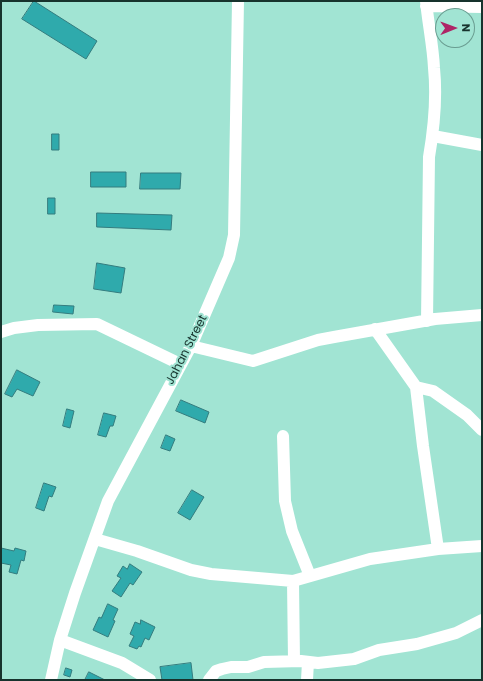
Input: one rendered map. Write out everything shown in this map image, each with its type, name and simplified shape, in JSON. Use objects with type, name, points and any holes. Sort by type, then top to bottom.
[{"type":"street","name":"Jahan Street","points":[[51,680],[60,640],[108,501],[180,364],[191,346],[229,258],[234,235],[238,1]]},
{"type":"street","points":[[427,321],[429,157],[433,136],[435,69],[426,3],[482,7]]},
{"type":"street","points":[[433,136],[482,145]]},
{"type":"street","points":[[191,346],[253,361],[318,340],[436,319],[482,315]]},
{"type":"street","points":[[1,332],[14,328],[38,325],[97,324],[180,364]]},
{"type":"street","points":[[375,329],[416,387],[438,549]]},
{"type":"street","points":[[416,387],[433,391],[466,415],[482,430]]},
{"type":"street","points":[[283,436],[285,501],[292,531],[310,576]]},
{"type":"street","points":[[95,540],[137,551],[191,570],[212,574],[293,581],[370,559],[438,549],[482,546]]},
{"type":"street","points":[[293,581],[294,661]]},
{"type":"street","points":[[209,680],[216,671],[231,667],[248,667],[264,662],[294,661],[318,663],[354,658],[379,650],[417,644],[456,633],[482,620]]},
{"type":"street","points":[[60,640],[122,663],[150,680]]},
{"type":"street","points":[[307,680],[308,662]]},
{"type":"building","points":[[34,1],[97,41],[86,59],[22,19]]},
{"type":"building","points":[[52,134],[59,134],[59,150],[52,150]]},
{"type":"building","points":[[91,172],[126,172],[126,187],[91,187]]},
{"type":"building","points":[[141,173],[181,173],[180,189],[140,189]]},
{"type":"building","points":[[48,198],[55,198],[55,214],[48,214]]},
{"type":"building","points":[[97,213],[172,215],[171,230],[97,227]]},
{"type":"building","points":[[97,263],[125,268],[121,293],[94,289]]},
{"type":"building","points":[[54,305],[74,306],[73,314],[53,312]]},
{"type":"building","points":[[17,370],[40,382],[33,396],[17,389],[12,397],[5,394]]},
{"type":"building","points":[[181,400],[209,412],[205,423],[176,411]]},
{"type":"building","points":[[67,409],[74,411],[70,428],[63,426]]},
{"type":"building","points":[[104,413],[116,416],[113,426],[110,426],[106,437],[98,435]]},
{"type":"building","points":[[166,435],[175,439],[170,451],[161,448]]},
{"type":"building","points":[[44,483],[56,487],[52,497],[49,496],[44,511],[36,508]]},
{"type":"building","points":[[192,490],[204,497],[190,520],[178,513]]},
{"type":"building","points":[[1,548],[14,551],[15,548],[26,551],[24,561],[21,560],[17,574],[9,572],[11,565],[1,563]]},
{"type":"building","points":[[130,564],[142,572],[133,585],[130,583],[121,597],[112,591],[121,578],[117,576],[123,566],[127,569]]},
{"type":"building","points":[[108,604],[118,609],[113,620],[115,621],[108,637],[93,630],[99,617],[101,618]]},
{"type":"building","points":[[141,620],[155,627],[149,640],[145,638],[141,647],[139,646],[137,649],[129,646],[134,636],[130,634],[135,622],[140,624]]},
{"type":"building","points":[[191,663],[193,680],[162,680],[160,667]]},
{"type":"building","points":[[66,668],[72,670],[70,677],[64,675]]},
{"type":"building","points":[[89,672],[105,680],[85,680]]}]
